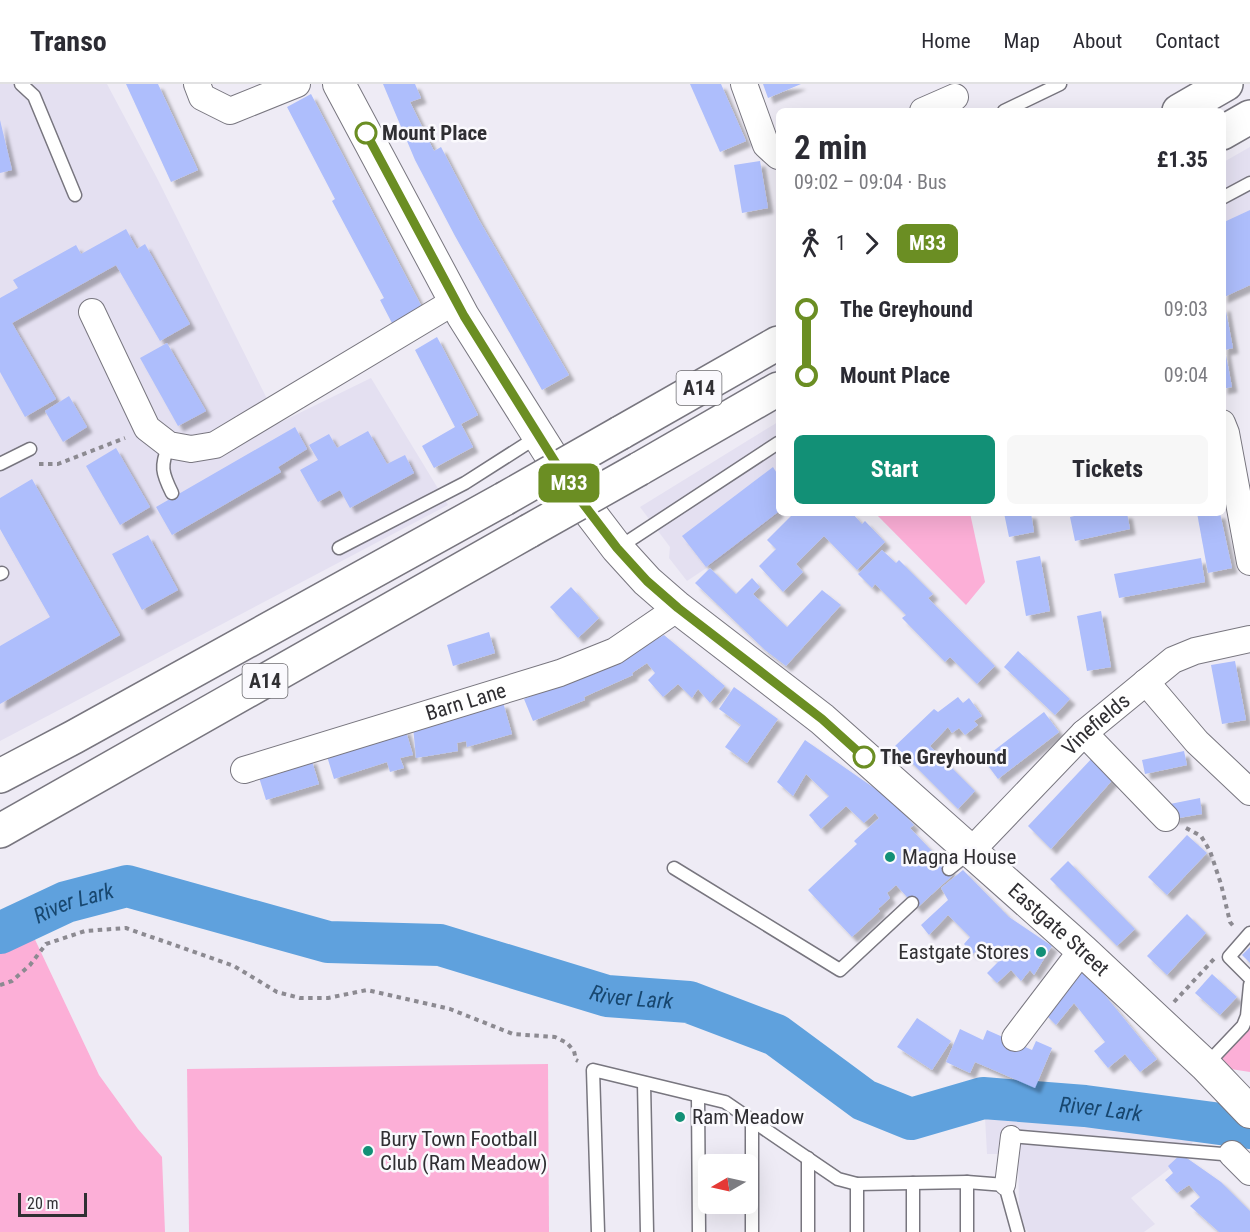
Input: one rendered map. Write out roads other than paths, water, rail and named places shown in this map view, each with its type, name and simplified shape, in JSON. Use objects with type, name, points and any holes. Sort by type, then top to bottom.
[{"type":"highway","points":[[1184,108],[1226,84]]},
{"type":"highway","points":[[1226,131],[1250,117]]},
{"type":"highway","name":"A14","points":[[0,776],[504,499],[776,344]]},
{"type":"highway","name":"A14","points":[[0,831],[776,390]]},
{"type":"street","points":[[197,84],[202,97],[230,111],[297,84]]},
{"type":"street","name":"Eastgate Street","points":[[339,84],[455,302],[572,489],[617,548],[647,581],[678,608],[822,719],[960,860],[1082,950],[1205,1065],[1241,1103]]},
{"type":"street","points":[[744,84],[766,145],[776,154]]},
{"type":"street","points":[[930,108],[955,97]]},
{"type":"street","points":[[92,312],[147,428],[169,445],[191,449],[215,445],[455,302]]},
{"type":"street","points":[[1226,443],[1250,562]]},
{"type":"street","name":"Barn Lane","points":[[244,770],[560,673],[615,651],[678,608]]},
{"type":"street","name":"Vinefields","points":[[960,860],[1084,733],[1173,660],[1195,651],[1250,639]]},
{"type":"street","points":[[1146,682],[1197,742],[1250,792]]},
{"type":"street","points":[[1084,733],[1166,818]]},
{"type":"street","points":[[1015,1038],[1082,950]]},
{"type":"street","points":[[1005,1185],[1011,1136]]},
{"type":"street","points":[[1241,1156],[1250,1172]]},
{"type":"lane","points":[[21,84],[34,96],[75,195]]},
{"type":"lane","points":[[1010,108],[1060,84]]},
{"type":"lane","points":[[1226,196],[1250,183]]},
{"type":"lane","points":[[339,548],[465,483],[540,435]]},
{"type":"lane","points":[[617,548],[776,444]]},
{"type":"lane","points":[[169,445],[162,462],[164,477],[172,493]]},
{"type":"lane","points":[[0,464],[30,449]]},
{"type":"lane","points":[[674,868],[840,970],[912,903]]},
{"type":"lane","points":[[1245,933],[1230,957],[1250,978]]},
{"type":"lane","points":[[1205,1065],[1244,1026],[1250,986]]},
{"type":"lane","points":[[598,1232],[593,1070],[725,1102],[838,1179],[857,1184],[967,1182],[1005,1185],[1018,1232]]},
{"type":"lane","points":[[644,1083],[646,1232]]},
{"type":"lane","points":[[698,1096],[699,1232]]},
{"type":"lane","points":[[752,1120],[752,1232]]},
{"type":"lane","points":[[1011,1136],[1241,1156]]},
{"type":"lane","points":[[808,1158],[808,1232]]},
{"type":"lane","points":[[967,1182],[967,1232]]},
{"type":"lane","points":[[912,1183],[913,1232]]},
{"type":"lane","points":[[857,1184],[857,1232]]},
{"type":"waterway","name":"River Lark","points":[[0,933],[66,902],[127,886],[328,942],[440,945],[607,996],[689,1002],[776,1035],[864,1100],[911,1119],[983,1098],[1085,1106],[1250,1128]]},
{"type":"place","name":"Mount Place","points":[[366,133]]},
{"type":"place","name":"The Greyhound","points":[[864,757]]},
{"type":"place","name":"Magna House","points":[[890,857]]},
{"type":"place","name":"Eastgate Stores","points":[[1041,952]]},
{"type":"place","name":"Ram Meadow","points":[[680,1117]]},
{"type":"place","name":"Bury Town Football Club (Ram Meadow)","points":[[368,1151]]}]
